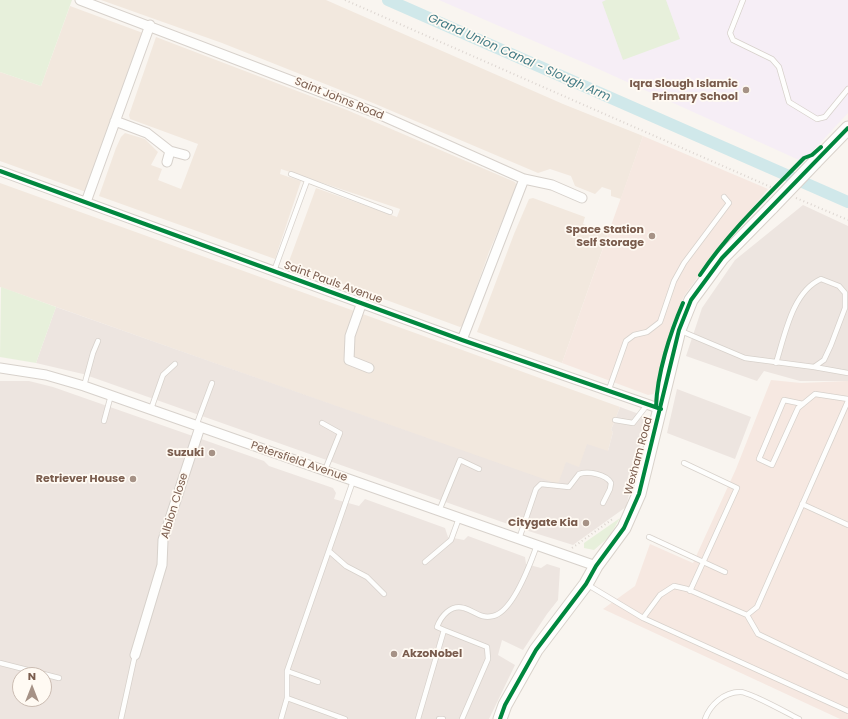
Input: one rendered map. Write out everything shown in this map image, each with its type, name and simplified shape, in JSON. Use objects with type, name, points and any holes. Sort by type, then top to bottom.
[{"type":"street","name":"Saint Johns Road","points":[[80,0],[150,25],[376,113],[524,179],[552,186],[582,198]]},
{"type":"street","points":[[86,202],[150,25]]},
{"type":"street","points":[[115,120],[147,133],[170,151],[185,155]]},
{"type":"street","name":"Wexham Road","points":[[500,719],[536,650],[586,584],[596,566],[624,528],[635,504],[661,409],[679,330],[691,300],[706,278],[770,201],[815,162],[848,128]]},
{"type":"street","points":[[167,162],[170,151]]},
{"type":"street","name":"Saint Pauls Avenue","points":[[0,171],[362,302],[462,340],[608,392],[661,409]]},
{"type":"street","points":[[462,340],[524,179]]},
{"type":"street","points":[[362,302],[350,336],[349,360],[369,368]]},
{"type":"street","name":"Petersfield Avenue","points":[[0,368],[46,375],[84,386],[596,566]]},
{"type":"street","name":"Albion Close","points":[[135,655],[162,565],[163,540],[198,426]]},
{"type":"lane","points":[[743,0],[730,33],[733,40],[772,59],[779,68],[789,102],[817,119],[825,117],[848,90]]},
{"type":"lane","points":[[291,174],[390,212]]},
{"type":"lane","points":[[274,270],[307,181]]},
{"type":"lane","points":[[608,392],[626,341],[634,335],[647,332],[660,322],[674,281],[684,263],[729,203],[724,197]]},
{"type":"lane","points":[[776,363],[802,292],[812,283],[821,279],[840,286],[845,292],[846,300],[824,360],[814,367]]},
{"type":"lane","points":[[679,330],[745,358],[848,373]]},
{"type":"lane","points":[[84,386],[93,353],[98,341]]},
{"type":"lane","points":[[151,409],[163,374],[175,364]]},
{"type":"lane","points":[[198,426],[212,383]]},
{"type":"lane","points":[[747,615],[757,607],[848,400],[815,394],[803,404],[798,408],[772,465],[759,459],[784,400],[803,404]]},
{"type":"lane","points":[[104,420],[111,395]]},
{"type":"lane","points":[[615,420],[633,423],[647,405]]},
{"type":"lane","points":[[322,423],[340,433],[324,470]]},
{"type":"lane","points":[[439,511],[460,460],[479,469]]},
{"type":"lane","points":[[684,463],[737,488],[690,591]]},
{"type":"lane","points":[[519,539],[536,489],[541,484],[549,484],[561,488],[569,487],[579,474],[593,474],[608,479],[611,483],[610,489],[603,503]]},
{"type":"lane","points":[[281,719],[287,698],[287,671],[353,481]]},
{"type":"lane","points":[[802,504],[848,525]]},
{"type":"lane","points":[[424,562],[451,540],[459,518]]},
{"type":"lane","points":[[649,537],[725,572]]},
{"type":"lane","points":[[462,719],[488,659],[487,647],[437,627],[441,617],[450,609],[464,607],[477,615],[494,616],[504,610],[529,570],[537,545]]},
{"type":"lane","points":[[329,551],[346,566],[367,577],[384,594]]},
{"type":"lane","points":[[586,584],[643,618],[848,711]]},
{"type":"lane","points":[[643,618],[660,595],[674,586],[690,591],[747,615],[758,634],[848,677]]},
{"type":"lane","points":[[418,719],[444,630]]},
{"type":"lane","points":[[121,719],[135,655]]},
{"type":"lane","points":[[0,663],[59,678]]},
{"type":"lane","points":[[287,671],[318,682]]},
{"type":"lane","points":[[705,719],[708,711],[724,695],[741,691],[800,719]]},
{"type":"lane","points":[[287,698],[346,719]]},
{"type":"lane","points":[[439,719],[444,719]]},
{"type":"path","points":[[344,0],[780,191]]},
{"type":"path","points":[[770,201],[778,185]]},
{"type":"path","points":[[794,197],[848,220]]},
{"type":"path","points":[[563,554],[615,518]]},
{"type":"shaded area","points":[[101,0],[326,0],[563,104],[643,136],[621,199],[611,196],[611,190],[602,187],[595,194],[575,186],[571,176],[550,169],[538,173],[373,103],[222,43]]},
{"type":"shaded area","name":"Iqra Slough Islamic Primary School","points":[[439,0],[848,0],[848,113],[810,154],[799,160],[594,67]]},
{"type":"shaded area","points":[[70,6],[143,33],[86,192],[0,161],[0,72],[41,86]]},
{"type":"shaded area","points":[[156,37],[347,110],[515,182],[517,186],[489,252],[463,325],[460,327],[288,264],[316,188],[397,217],[400,209],[281,169],[280,174],[301,181],[275,259],[99,196],[116,148],[121,137],[125,133],[145,139],[158,152],[151,165],[162,169],[158,180],[181,189],[198,144],[130,119],[129,115]]},
{"type":"shaded area","points":[[643,136],[768,189],[716,252],[684,296],[673,323],[654,394],[648,395],[562,363]]},
{"type":"shaded area","points":[[0,183],[620,407],[611,430],[613,432],[608,451],[579,467],[558,485],[0,287]]},
{"type":"shaded area","points":[[533,198],[585,217],[583,224],[608,234],[562,363],[477,332],[514,234],[529,199]]},
{"type":"shaded area","points":[[803,205],[848,226],[848,381],[800,381],[764,371],[757,381],[686,356],[702,308],[735,260]]},
{"type":"shaded area","points":[[56,307],[558,484],[566,462],[579,467],[587,444],[608,451],[613,432],[611,430],[620,407],[647,417],[626,507],[573,545],[522,529],[83,374],[36,363]]},
{"type":"shaded area","points":[[771,380],[801,383],[848,381],[848,719],[840,719],[603,609],[635,586],[650,544],[693,563],[736,469]]},
{"type":"shaded area","points":[[0,381],[29,381],[53,387],[264,461],[269,466],[333,488],[336,493],[334,499],[359,506],[365,499],[445,528],[448,537],[464,540],[468,536],[525,557],[526,564],[541,568],[547,564],[560,568],[558,600],[523,650],[502,640],[498,655],[515,665],[489,719],[0,719]]},
{"type":"shaded area","points":[[677,389],[751,417],[735,459],[667,433]]},
{"type":"green space","points":[[0,0],[72,0],[41,86],[0,72]]},
{"type":"green space","points":[[606,0],[666,0],[680,39],[623,60],[602,2]]},
{"type":"green space","points":[[1,287],[56,307],[36,363],[0,357]]},
{"type":"green space","points":[[620,518],[609,537],[594,550],[584,548],[584,543]]},
{"type":"waterway","name":"Grand Union Canal - Slough Arm","points":[[388,0],[848,202]]},
{"type":"cycle path","points":[[500,719],[505,705],[536,650],[586,584],[596,566],[624,528],[639,494],[679,330],[691,300],[722,258],[848,128]]},
{"type":"cycle path","points":[[700,275],[723,244],[749,215],[804,158],[812,155],[821,147]]},
{"type":"cycle path","points":[[0,171],[462,340],[661,409]]},
{"type":"cycle path","points":[[656,407],[659,381],[665,354],[673,327],[683,303]]},
{"type":"place","name":"Iqra Slough Islamic Primary School","points":[[746,90]]},
{"type":"place","name":"Space Station Self Storage","points":[[652,236]]},
{"type":"place","name":"Suzuki","points":[[212,453]]},
{"type":"place","name":"Retriever House","points":[[133,479]]},
{"type":"place","name":"Citygate Kia","points":[[586,523]]},
{"type":"place","name":"AkzoNobel","points":[[394,654]]}]
